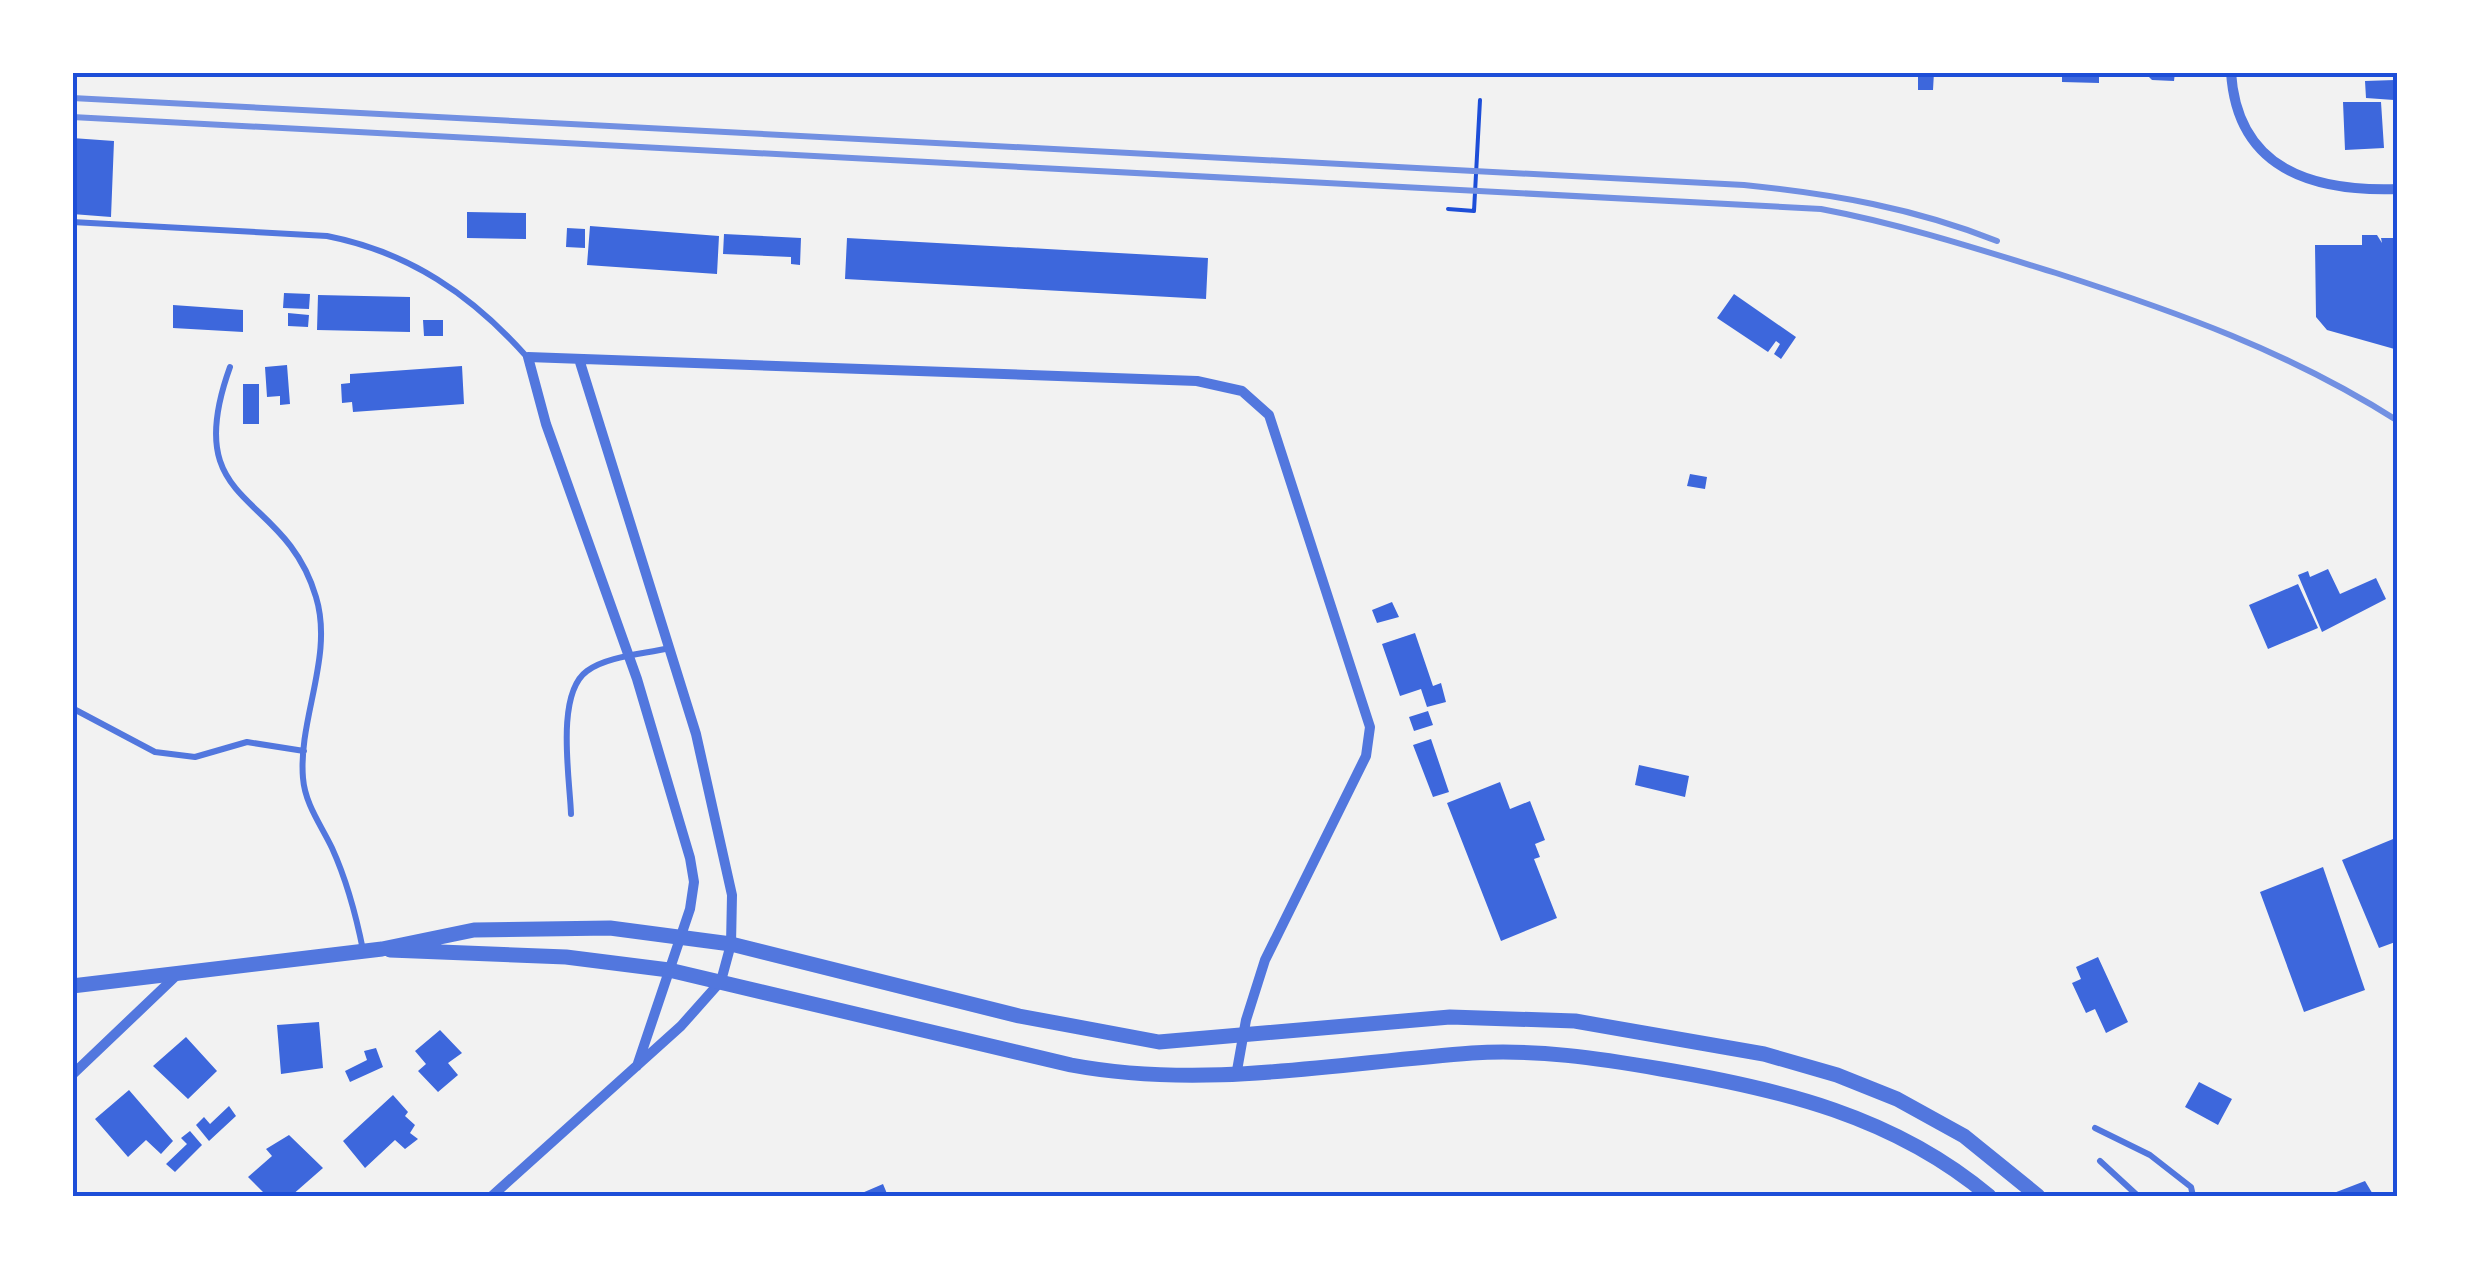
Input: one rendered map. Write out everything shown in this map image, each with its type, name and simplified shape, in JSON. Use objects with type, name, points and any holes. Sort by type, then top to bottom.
[{"type":"street","points":[[2231,72],[2241,122],[2279,166],[2329,188],[2398,189]]},
{"type":"street","points":[[637,1066],[682,935],[694,882],[629,657],[528,358],[1197,380],[1242,392],[1264,407],[1282,446],[1356,675],[1370,738],[1359,772],[1272,944],[1242,1038],[1236,1076]]},
{"type":"street","points":[[492,1196],[637,1066],[721,981],[731,944],[732,895],[727,863],[670,648],[579,360]]},
{"type":"street","points":[[382,949],[434,935],[520,926],[682,935],[1100,1034],[1159,1042],[1242,1038],[1450,1017],[1575,1021],[1746,1050],[1837,1075],[1897,1098],[1964,1136],[2038,1196]]},
{"type":"street","points":[[72,986],[382,949],[566,957],[669,970],[1089,1069],[1152,1076],[1236,1076],[1476,1053],[1527,1052],[1614,1061],[1732,1081],[1826,1104],[1920,1146],[1989,1196]]},
{"type":"street","points":[[72,1075],[179,974]]},
{"type":"lane","points":[[72,222],[327,236],[372,246],[434,276],[476,304],[528,358]]},
{"type":"lane","points":[[230,367],[214,415],[214,452],[231,482],[287,543],[317,598],[321,632],[304,751],[308,802],[352,899],[363,951]]},
{"type":"lane","points":[[571,814],[567,720],[576,686],[589,669],[670,648]]},
{"type":"lane","points":[[72,708],[155,752],[195,757],[247,742],[304,751]]},
{"type":"lane","points":[[2095,1128],[2150,1155],[2192,1187],[2193,1196]]},
{"type":"lane","points":[[2100,1161],[2138,1196]]},
{"type":"path","points":[[1448,210],[1474,211],[1480,100]]},
{"type":"building","points":[[1918,72],[1934,72],[1933,90],[1918,90]]},
{"type":"building","points":[[2062,72],[2099,72],[2099,83],[2062,82]]},
{"type":"building","points":[[2144,72],[2175,72],[2174,81],[2152,80]]},
{"type":"building","points":[[2395,80],[2394,100],[2366,98],[2365,81]]},
{"type":"building","points":[[2343,102],[2381,102],[2384,148],[2345,150]]},
{"type":"building","points":[[72,138],[114,141],[111,217],[72,214]]},
{"type":"building","points":[[467,212],[526,213],[526,239],[467,238]]},
{"type":"building","points":[[590,226],[719,236],[717,274],[587,265]]},
{"type":"building","points":[[567,228],[585,229],[585,248],[566,247]]},
{"type":"building","points":[[724,234],[801,238],[800,265],[791,264],[791,257],[723,254]]},
{"type":"building","points":[[2362,235],[2377,235],[2382,243],[2381,238],[2398,238],[2398,350],[2327,330],[2316,317],[2315,245],[2362,245]]},
{"type":"building","points":[[847,238],[1208,258],[1206,299],[845,279]]},
{"type":"building","points":[[284,293],[310,294],[309,309],[283,308]]},
{"type":"building","points":[[1734,294],[1796,337],[1781,359],[1774,354],[1780,344],[1776,341],[1768,352],[1717,318]]},
{"type":"building","points":[[318,295],[410,297],[410,332],[317,330]]},
{"type":"building","points":[[173,305],[243,310],[243,332],[173,328]]},
{"type":"building","points":[[288,313],[309,315],[308,327],[288,326]]},
{"type":"building","points":[[423,320],[443,320],[443,336],[424,336]]},
{"type":"building","points":[[287,365],[290,404],[280,405],[280,396],[267,397],[265,367]]},
{"type":"building","points":[[462,366],[464,404],[353,412],[352,402],[342,403],[341,384],[350,383],[350,374]]},
{"type":"building","points":[[243,384],[259,384],[259,424],[243,424]]},
{"type":"building","points":[[1690,474],[1707,477],[1705,489],[1687,486]]},
{"type":"building","points":[[2328,569],[2340,594],[2376,578],[2386,599],[2322,632],[2298,575],[2308,571],[2310,577]]},
{"type":"building","points":[[2298,584],[2318,628],[2268,649],[2249,605]]},
{"type":"building","points":[[1392,602],[1399,617],[1377,623],[1372,610]]},
{"type":"building","points":[[1415,633],[1433,686],[1441,683],[1446,702],[1427,707],[1421,689],[1400,696],[1382,644]]},
{"type":"building","points":[[1428,711],[1433,725],[1414,731],[1409,717]]},
{"type":"building","points":[[1431,739],[1449,792],[1433,797],[1413,745]]},
{"type":"building","points":[[1639,765],[1689,776],[1685,797],[1635,785]]},
{"type":"building","points":[[1500,782],[1510,809],[1530,801],[1545,840],[1535,844],[1540,857],[1534,859],[1557,918],[1501,941],[1447,803]]},
{"type":"building","points":[[2398,837],[2398,941],[2379,948],[2342,860]]},
{"type":"building","points":[[2323,867],[2365,990],[2304,1012],[2260,892]]},
{"type":"building","points":[[2098,957],[2128,1022],[2106,1033],[2095,1009],[2086,1013],[2072,983],[2081,979],[2076,967]]},
{"type":"building","points":[[319,1022],[323,1068],[281,1074],[277,1025]]},
{"type":"building","points":[[440,1030],[462,1053],[448,1063],[458,1075],[438,1092],[418,1071],[426,1064],[415,1051]]},
{"type":"building","points":[[186,1037],[217,1071],[188,1099],[153,1066]]},
{"type":"building","points":[[376,1048],[383,1067],[350,1082],[345,1071],[367,1060],[364,1051]]},
{"type":"building","points":[[2199,1082],[2232,1099],[2218,1125],[2185,1107]]},
{"type":"building","points":[[129,1090],[173,1141],[161,1154],[146,1140],[128,1157],[95,1119]]},
{"type":"building","points":[[393,1095],[408,1112],[405,1116],[415,1125],[410,1133],[418,1139],[405,1149],[395,1140],[365,1168],[343,1141]]},
{"type":"building","points":[[229,1106],[236,1116],[209,1141],[196,1125],[204,1117],[210,1124]]},
{"type":"building","points":[[190,1131],[202,1145],[175,1172],[166,1164],[187,1144],[181,1138]]},
{"type":"building","points":[[289,1135],[323,1168],[291,1196],[267,1196],[248,1177],[272,1156],[266,1149]]},
{"type":"building","points":[[2365,1181],[2374,1196],[2326,1196]]},
{"type":"building","points":[[883,1184],[888,1196],[863,1196],[862,1193]]},
{"type":"railway","points":[[72,98],[1744,185],[1873,204],[1997,241]]},
{"type":"railway","points":[[72,117],[1821,209],[1968,246],[2189,319],[2316,374],[2398,421]]}]
